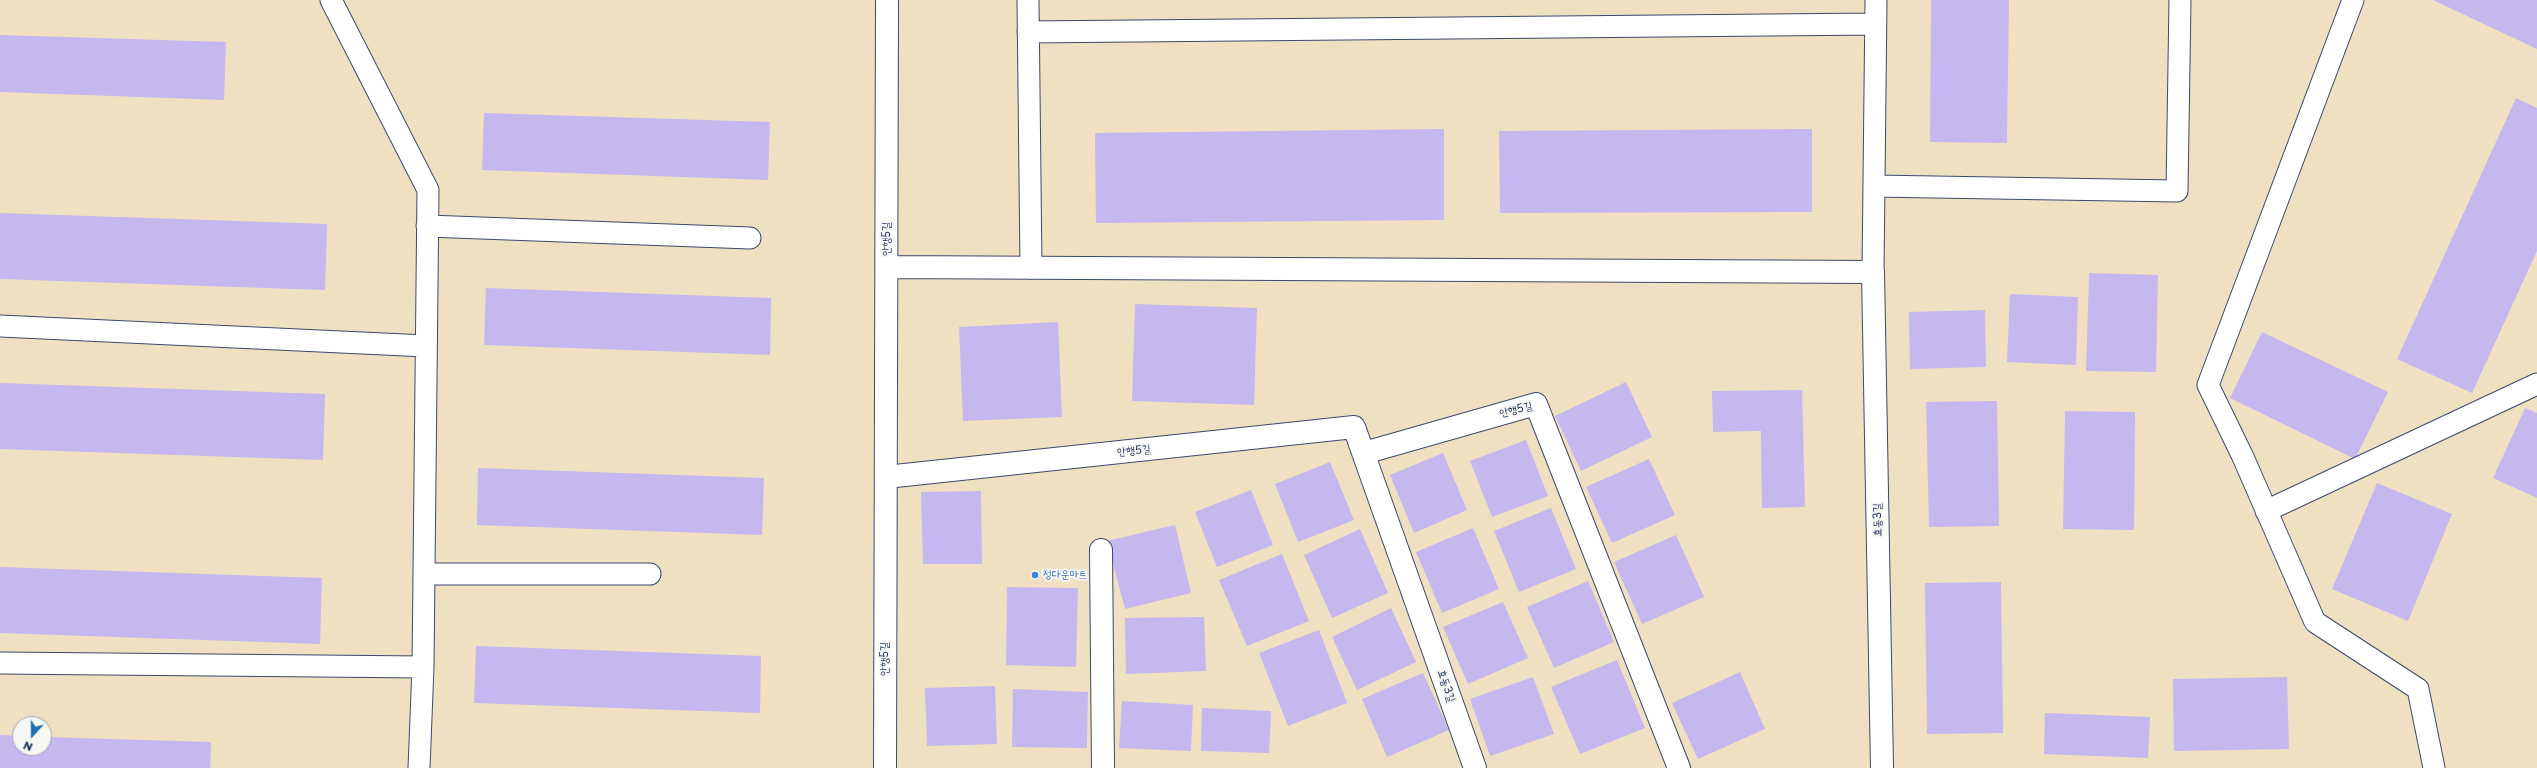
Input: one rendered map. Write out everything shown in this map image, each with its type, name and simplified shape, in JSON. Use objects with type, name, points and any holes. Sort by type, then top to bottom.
[{"type":"street","name":"안행5길","points":[[885,768],[887,0]]},
{"type":"street","points":[[887,267],[1873,272]]},
{"type":"street","name":"효동3길","points":[[1873,272],[1882,768]]},
{"type":"street","name":"안행5길","points":[[1364,454],[1536,404],[1679,768]]},
{"type":"street","name":"안행5길","points":[[886,477],[1354,427],[1417,605]]},
{"type":"street","points":[[1100,550],[1102,768]]},
{"type":"street","name":"효동3길","points":[[1417,605],[1475,768]]},
{"type":"lane","points":[[331,0],[428,190],[423,668],[419,768]]},
{"type":"lane","points":[[1028,0],[1031,268]]},
{"type":"lane","points":[[1873,272],[1876,0]]},
{"type":"lane","points":[[1874,186],[2177,191],[2180,0]]},
{"type":"lane","points":[[2352,0],[2208,385],[2243,457],[2315,622],[2418,689],[2434,768]]},
{"type":"lane","points":[[1028,32],[1875,24]]},
{"type":"lane","points":[[427,226],[750,238]]},
{"type":"lane","points":[[0,326],[426,346]]},
{"type":"lane","points":[[2266,511],[2537,384]]},
{"type":"lane","points":[[424,574],[650,574]]},
{"type":"lane","points":[[0,664],[423,668]]},
{"type":"building","points":[[1931,0],[2009,0],[2007,143],[1930,142]]},
{"type":"building","points":[[2433,0],[2537,0],[2537,49]]},
{"type":"building","points":[[0,35],[226,42],[224,100],[0,92]]},
{"type":"building","points":[[2516,98],[2537,108],[2537,251],[2472,393],[2397,359]]},
{"type":"building","points":[[484,113],[770,122],[768,180],[482,170]]},
{"type":"building","points":[[1444,129],[1444,220],[1096,223],[1095,133]]},
{"type":"building","points":[[1812,129],[1812,212],[1500,213],[1499,131]]},
{"type":"building","points":[[0,213],[327,224],[325,290],[0,279]]},
{"type":"building","points":[[2089,273],[2158,275],[2156,372],[2086,371]]},
{"type":"building","points":[[486,288],[771,298],[770,355],[484,345]]},
{"type":"building","points":[[2010,294],[2078,297],[2076,365],[2007,362]]},
{"type":"building","points":[[1135,304],[1257,308],[1254,405],[1132,401]]},
{"type":"building","points":[[1985,310],[1986,367],[1910,369],[1909,312]]},
{"type":"building","points":[[1058,322],[1062,417],[963,421],[959,327]]},
{"type":"building","points":[[2262,332],[2388,392],[2355,459],[2230,398]]},
{"type":"building","points":[[1626,382],[1652,437],[1581,471],[1555,416]]},
{"type":"building","points":[[0,383],[325,394],[323,460],[0,449]]},
{"type":"building","points":[[1802,390],[1805,507],[1762,508],[1761,431],[1713,432],[1712,391]]},
{"type":"building","points":[[1997,401],[1999,526],[1929,527],[1926,402]]},
{"type":"building","points":[[2525,408],[2537,413],[2537,498],[2493,478]]},
{"type":"building","points":[[2065,411],[2135,412],[2134,530],[2063,529]]},
{"type":"building","points":[[1526,440],[1548,496],[1492,517],[1470,461]]},
{"type":"building","points":[[1443,453],[1467,510],[1414,533],[1390,475]]},
{"type":"building","points":[[1649,459],[1675,515],[1612,543],[1586,487]]},
{"type":"building","points":[[1330,462],[1354,520],[1298,542],[1275,484]]},
{"type":"building","points":[[478,468],[764,478],[762,535],[477,525]]},
{"type":"building","points":[[2377,483],[2452,514],[2408,621],[2332,589]]},
{"type":"building","points":[[1251,490],[1273,545],[1217,567],[1195,512]]},
{"type":"building","points":[[981,491],[982,564],[923,564],[921,492]]},
{"type":"building","points":[[1551,508],[1576,569],[1519,592],[1494,531]]},
{"type":"building","points":[[1175,525],[1191,593],[1125,609],[1107,541]]},
{"type":"building","points":[[1473,528],[1499,589],[1442,613],[1416,552]]},
{"type":"building","points":[[1360,529],[1388,593],[1332,618],[1304,555]]},
{"type":"building","points":[[1676,535],[1704,597],[1642,624],[1614,562]]},
{"type":"building","points":[[1282,554],[1309,621],[1247,646],[1219,580]]},
{"type":"building","points":[[0,567],[322,578],[320,644],[0,633]]},
{"type":"building","points":[[1588,581],[1614,642],[1554,668],[1527,607]]},
{"type":"building","points":[[2001,582],[2003,733],[1927,734],[1925,583]]},
{"type":"building","points":[[1007,587],[1078,588],[1076,667],[1006,665]]},
{"type":"building","points":[[1503,602],[1528,658],[1468,684],[1443,627]]},
{"type":"building","points":[[1391,608],[1416,662],[1357,690],[1332,637]]},
{"type":"building","points":[[1204,617],[1206,671],[1126,674],[1125,618]]},
{"type":"building","points":[[1319,630],[1347,703],[1288,726],[1259,653]]},
{"type":"building","points":[[476,646],[761,656],[760,713],[474,703]]},
{"type":"building","points":[[1617,660],[1645,728],[1580,754],[1551,687]]},
{"type":"building","points":[[1740,672],[1765,729],[1698,759],[1672,703]]},
{"type":"building","points":[[1423,673],[1449,730],[1387,757],[1362,699]]},
{"type":"building","points":[[1533,677],[1554,734],[1490,756],[1470,699]]},
{"type":"building","points":[[2287,677],[2289,749],[2174,751],[2173,679]]},
{"type":"building","points":[[995,686],[997,744],[927,746],[925,688]]},
{"type":"building","points":[[1013,689],[1088,692],[1087,748],[1012,747]]},
{"type":"building","points":[[1122,701],[1193,705],[1191,751],[1119,748]]},
{"type":"building","points":[[1202,708],[1271,711],[1269,753],[1201,751]]},
{"type":"building","points":[[2045,713],[2150,717],[2148,758],[2044,754]]},
{"type":"building","points":[[0,735],[12,736],[12,756],[52,756],[52,737],[211,742],[210,768],[0,768]]},
{"type":"place","name":"정다운마트","points":[[1035,575]]}]
